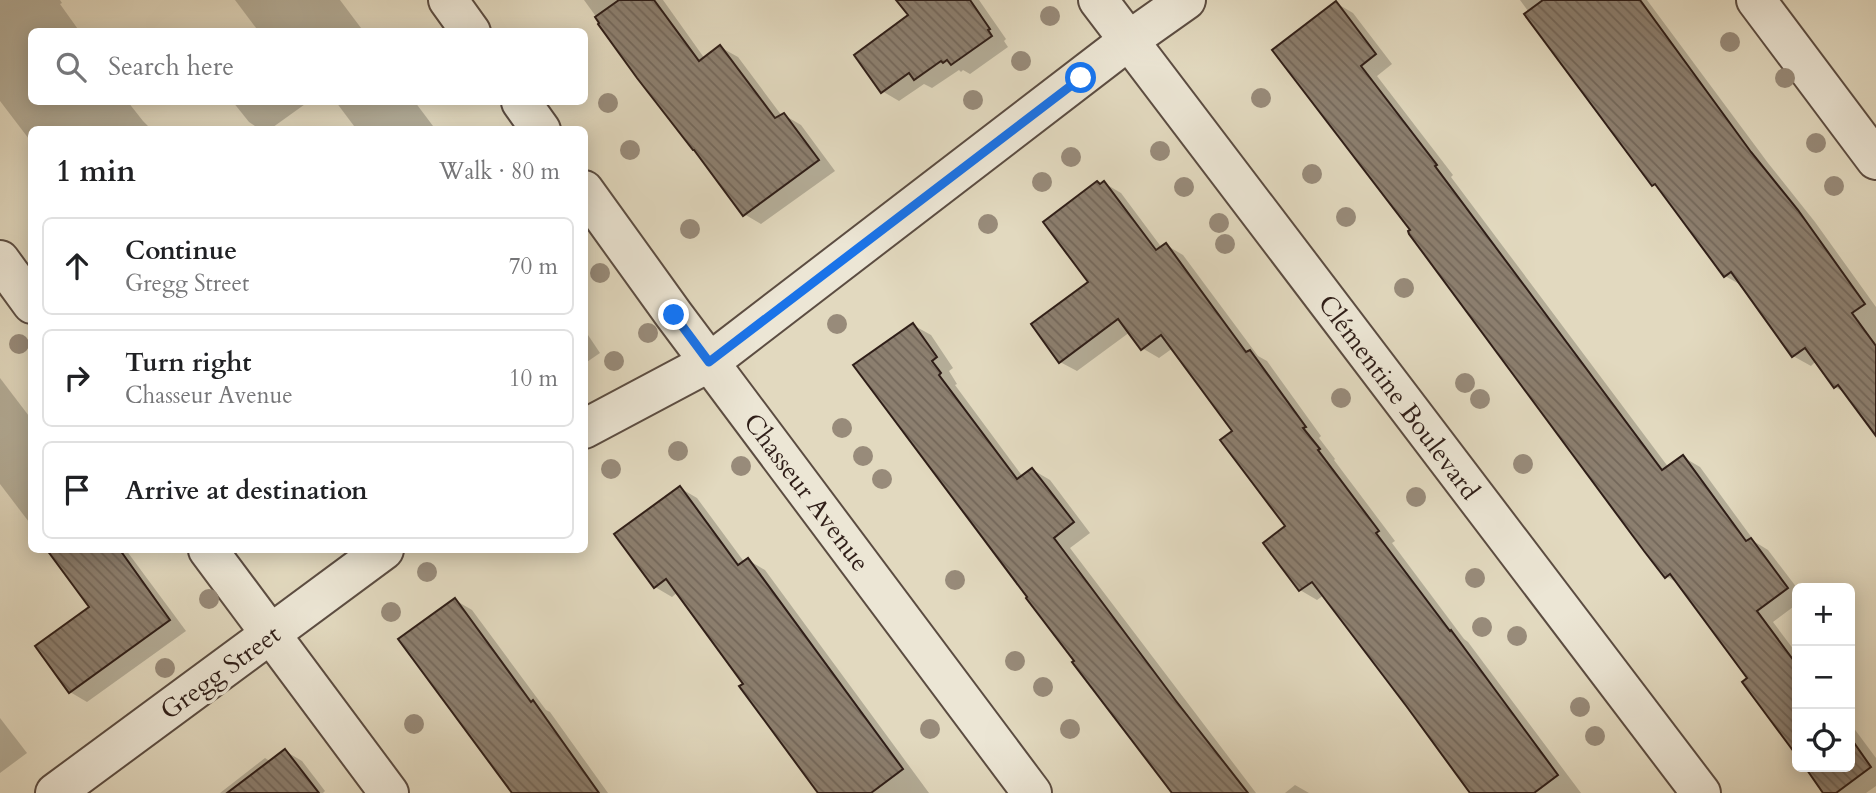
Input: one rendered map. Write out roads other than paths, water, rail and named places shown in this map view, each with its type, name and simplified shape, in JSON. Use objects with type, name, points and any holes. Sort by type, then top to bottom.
[{"type":"street","points":[[449,0],[468,28]]},
{"type":"street","name":"Clémentine Boulevard","points":[[1098,0],[1701,793]]},
{"type":"street","points":[[588,427],[709,362],[1128,41],[1186,0]]},
{"type":"street","points":[[1755,0],[1876,160]]},
{"type":"street","points":[[523,105],[538,126]]},
{"type":"street","name":"Chasseur Avenue","points":[[588,196],[1031,793]]},
{"type":"street","points":[[0,260],[28,298]]},
{"type":"street","points":[[210,553],[389,793]]},
{"type":"street","name":"Gregg Street","points":[[55,793],[380,553]]}]
